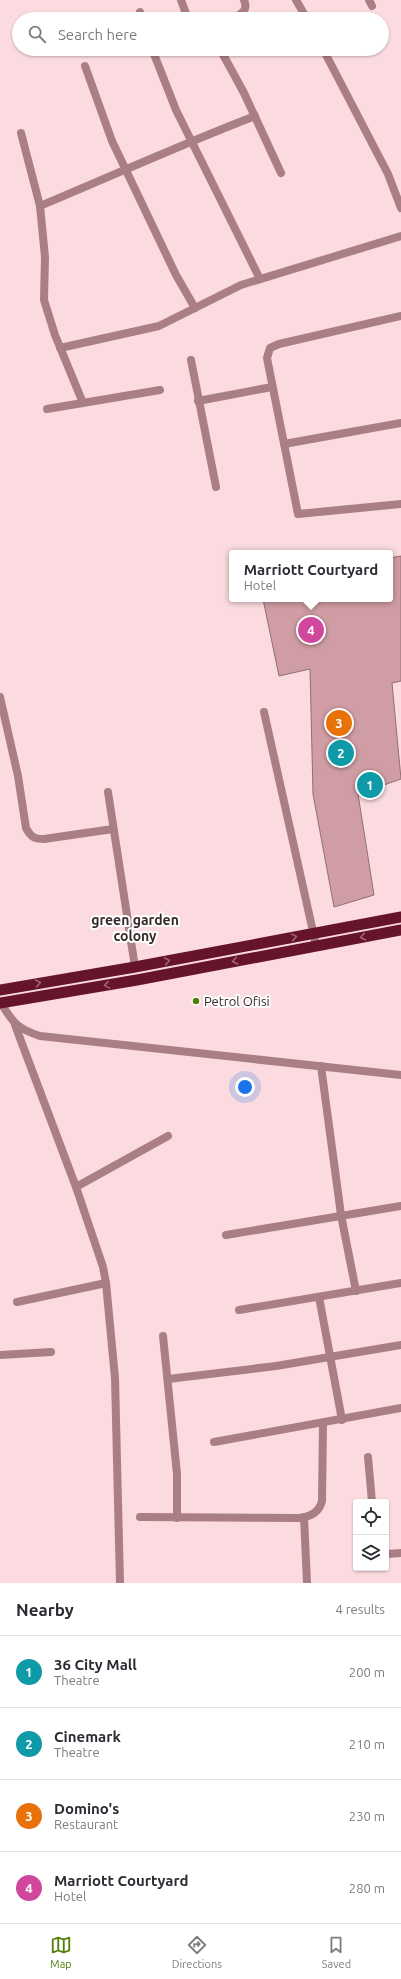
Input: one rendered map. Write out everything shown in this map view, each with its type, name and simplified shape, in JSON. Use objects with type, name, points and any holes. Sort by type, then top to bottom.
[{"type":"highway","points":[[0,990],[135,967],[401,917]]},
{"type":"highway","points":[[0,1003],[137,980],[401,930]]},
{"type":"street","points":[[181,0],[185,12]]},
{"type":"street","points":[[244,0],[246,7],[244,12]]},
{"type":"street","points":[[296,0],[303,12]]},
{"type":"street","points":[[156,56],[176,110],[260,279]]},
{"type":"street","points":[[224,56],[281,173]]},
{"type":"street","points":[[327,56],[385,167],[400,199],[401,208]]},
{"type":"street","points":[[85,66],[112,141],[176,275],[195,308]]},
{"type":"street","points":[[40,206],[126,171],[191,141],[254,116]]},
{"type":"street","points":[[21,133],[40,206],[45,257],[44,300],[60,348],[83,403]]},
{"type":"street","points":[[60,348],[150,329],[165,324],[237,287],[401,236]]},
{"type":"street","points":[[401,316],[272,346],[268,350],[267,358],[298,514],[401,504]]},
{"type":"street","points":[[191,360],[216,487]]},
{"type":"street","points":[[198,401],[272,387]]},
{"type":"street","points":[[47,409],[160,390]]},
{"type":"street","points":[[284,444],[401,423]]},
{"type":"street","points":[[0,697],[18,776],[26,828],[29,834],[33,838],[44,839],[113,829]]},
{"type":"street","points":[[264,712],[316,946]]},
{"type":"street","points":[[108,792],[135,967]]},
{"type":"street","points":[[0,1003],[15,1024],[76,1187],[103,1267],[114,1364],[120,1583]]},
{"type":"street","points":[[15,1024],[40,1036],[401,1075]]},
{"type":"street","points":[[321,1066],[341,1215],[356,1291]]},
{"type":"street","points":[[76,1187],[168,1136]]},
{"type":"street","points":[[226,1235],[401,1206]]},
{"type":"street","points":[[16,1302],[106,1283]]},
{"type":"street","points":[[239,1310],[401,1283]]},
{"type":"street","points":[[319,1297],[342,1420]]},
{"type":"street","points":[[163,1336],[177,1474],[177,1518]]},
{"type":"street","points":[[168,1379],[276,1366],[401,1345]]},
{"type":"street","points":[[0,1355],[51,1352]]},
{"type":"street","points":[[214,1442],[342,1420],[401,1408]]},
{"type":"street","points":[[140,1518],[304,1517],[317,1511],[322,1501],[323,1423]]},
{"type":"street","points":[[368,1457],[372,1499]]},
{"type":"street","points":[[304,1517],[307,1583]]},
{"type":"street","points":[[389,1554],[401,1553]]},
{"type":"building","points":[[401,556],[401,681],[392,683],[401,779],[358,794],[374,895],[334,907],[313,794],[310,669],[279,676],[264,602],[393,602],[393,557]]},
{"type":"place","name":"Marriott Courtyard","points":[[311,630]]},
{"type":"place","name":"Domino's","points":[[339,723]]},
{"type":"place","name":"Cinemark","points":[[341,753]]},
{"type":"place","name":"36 City Mall","points":[[370,785]]},
{"type":"place","name":"Petrol Ofisi","points":[[196,1001]]},
{"type":"district","name":"green garden colony","points":[[135,928]]}]
